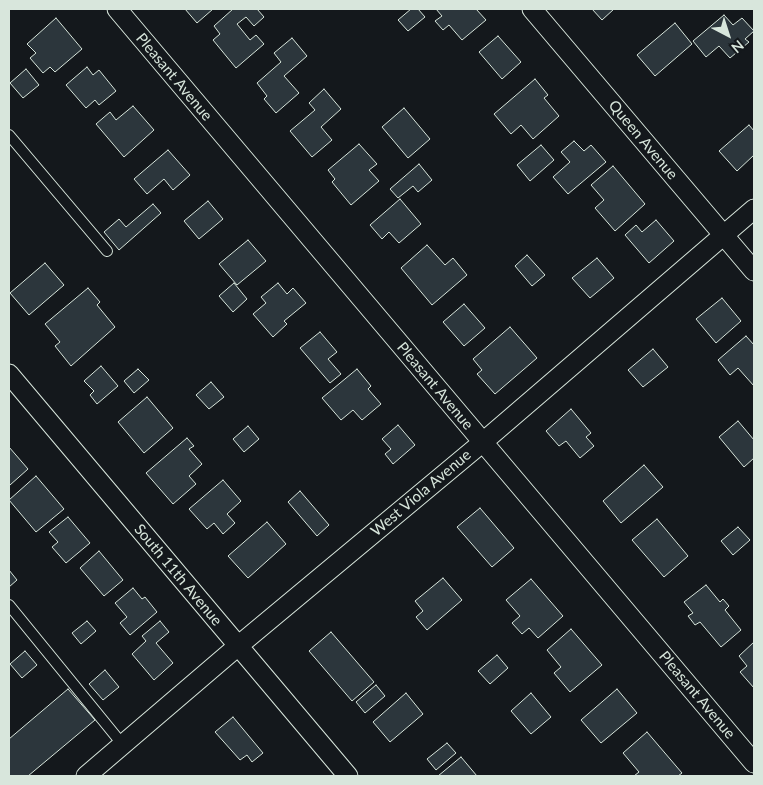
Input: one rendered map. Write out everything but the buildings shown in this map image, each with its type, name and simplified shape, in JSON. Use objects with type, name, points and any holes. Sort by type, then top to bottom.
[{"type":"street","name":"Pleasant Avenue","points":[[116,9],[754,763]]},
{"type":"street","name":"Queen Avenue","points":[[532,9],[754,270]]},
{"type":"street","name":"West Viola Avenue","points":[[86,776],[238,646],[483,442],[754,209]]},
{"type":"street","name":"South 11th Avenue","points":[[9,374],[348,776]]},
{"type":"lane","points":[[9,135],[107,250]]},
{"type":"lane","points":[[9,606],[123,745]]}]
